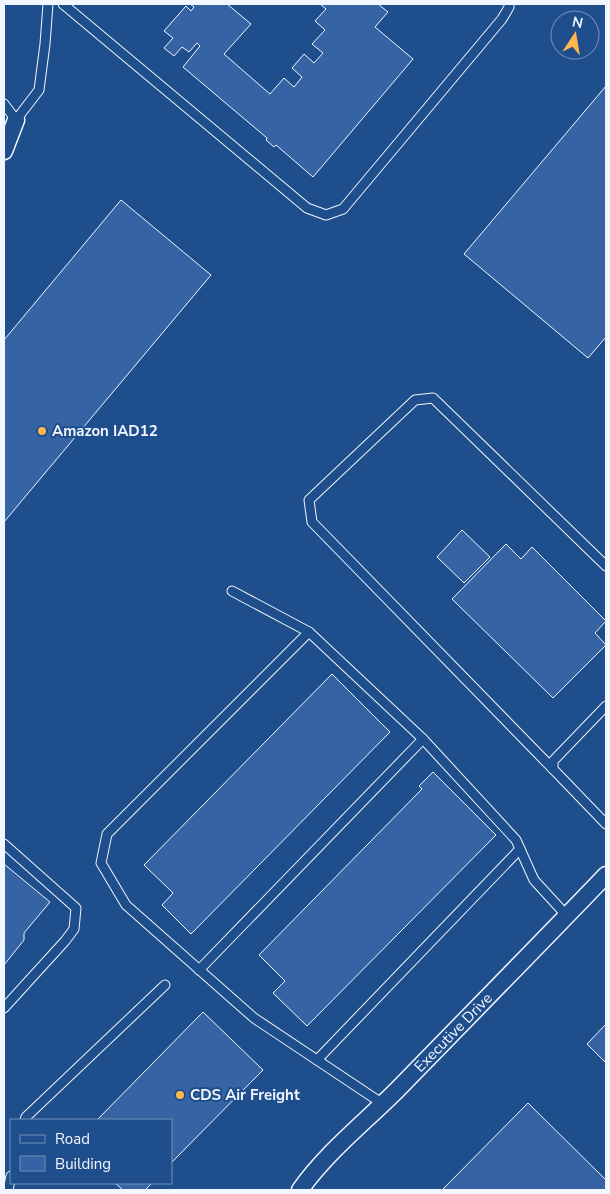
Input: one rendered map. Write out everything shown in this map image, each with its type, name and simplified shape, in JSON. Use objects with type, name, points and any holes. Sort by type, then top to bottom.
[{"type":"street","points":[[4,151],[16,120]]},
{"type":"street","name":"Executive Drive","points":[[300,1190],[329,1155],[383,1104],[606,876]]},
{"type":"lane","points":[[4,104],[16,120],[39,90],[48,4]]},
{"type":"lane","points":[[64,4],[307,208],[326,215],[344,208],[502,19],[509,7],[508,4]]},
{"type":"lane","points":[[606,566],[433,398],[415,400],[309,500],[312,522],[606,824]]},
{"type":"lane","points":[[232,590],[309,632],[423,739],[516,840],[534,880],[567,916]]},
{"type":"lane","points":[[309,632],[107,834],[101,862],[126,905],[254,1018],[383,1104]]},
{"type":"lane","points":[[553,769],[553,761],[606,706]]},
{"type":"lane","points":[[199,970],[423,739]]},
{"type":"lane","points":[[4,844],[76,908],[74,929],[4,1008]]},
{"type":"lane","points":[[317,1060],[520,849]]},
{"type":"lane","points":[[25,1119],[165,986]]},
{"type":"building","points":[[190,4],[227,4],[251,24],[224,54],[270,94],[284,78],[294,87],[302,77],[292,68],[304,54],[314,63],[323,53],[312,44],[325,30],[315,21],[326,9],[320,4],[378,4],[388,12],[375,27],[413,59],[313,177],[276,145],[274,147],[266,140],[267,138],[183,67],[200,46],[197,43],[189,52],[182,47],[174,56],[164,48],[173,38],[164,31],[186,6],[191,11],[194,7]]},
{"type":"building","points":[[606,86],[606,337],[588,358],[464,254]]},
{"type":"building","name":"Amazon IAD12","points":[[121,200],[211,275],[4,522],[4,340]]},
{"type":"building","points":[[462,530],[490,557],[464,583],[437,557]]},
{"type":"building","points":[[506,544],[521,559],[532,547],[606,621],[595,633],[606,645],[553,698],[452,599]]},
{"type":"building","points":[[332,674],[390,732],[191,934],[162,905],[173,893],[144,865]]},
{"type":"building","points":[[433,772],[496,835],[307,1026],[273,993],[285,981],[259,955],[422,789],[419,786]]},
{"type":"building","points":[[4,864],[50,902],[24,933],[24,940],[4,965]]},
{"type":"building","name":"CDS Air Freight","points":[[203,1012],[263,1070],[172,1162],[172,1119],[98,1119]]},
{"type":"building","points":[[606,1024],[606,1063],[587,1044]]},
{"type":"building","points":[[528,1103],[606,1180],[606,1190],[442,1190]]},
{"type":"building","points":[[116,1184],[151,1184],[145,1190],[123,1190]]},
{"type":"place","name":"Amazon IAD12","points":[[42,431]]},
{"type":"place","name":"CDS Air Freight","points":[[180,1095]]}]
